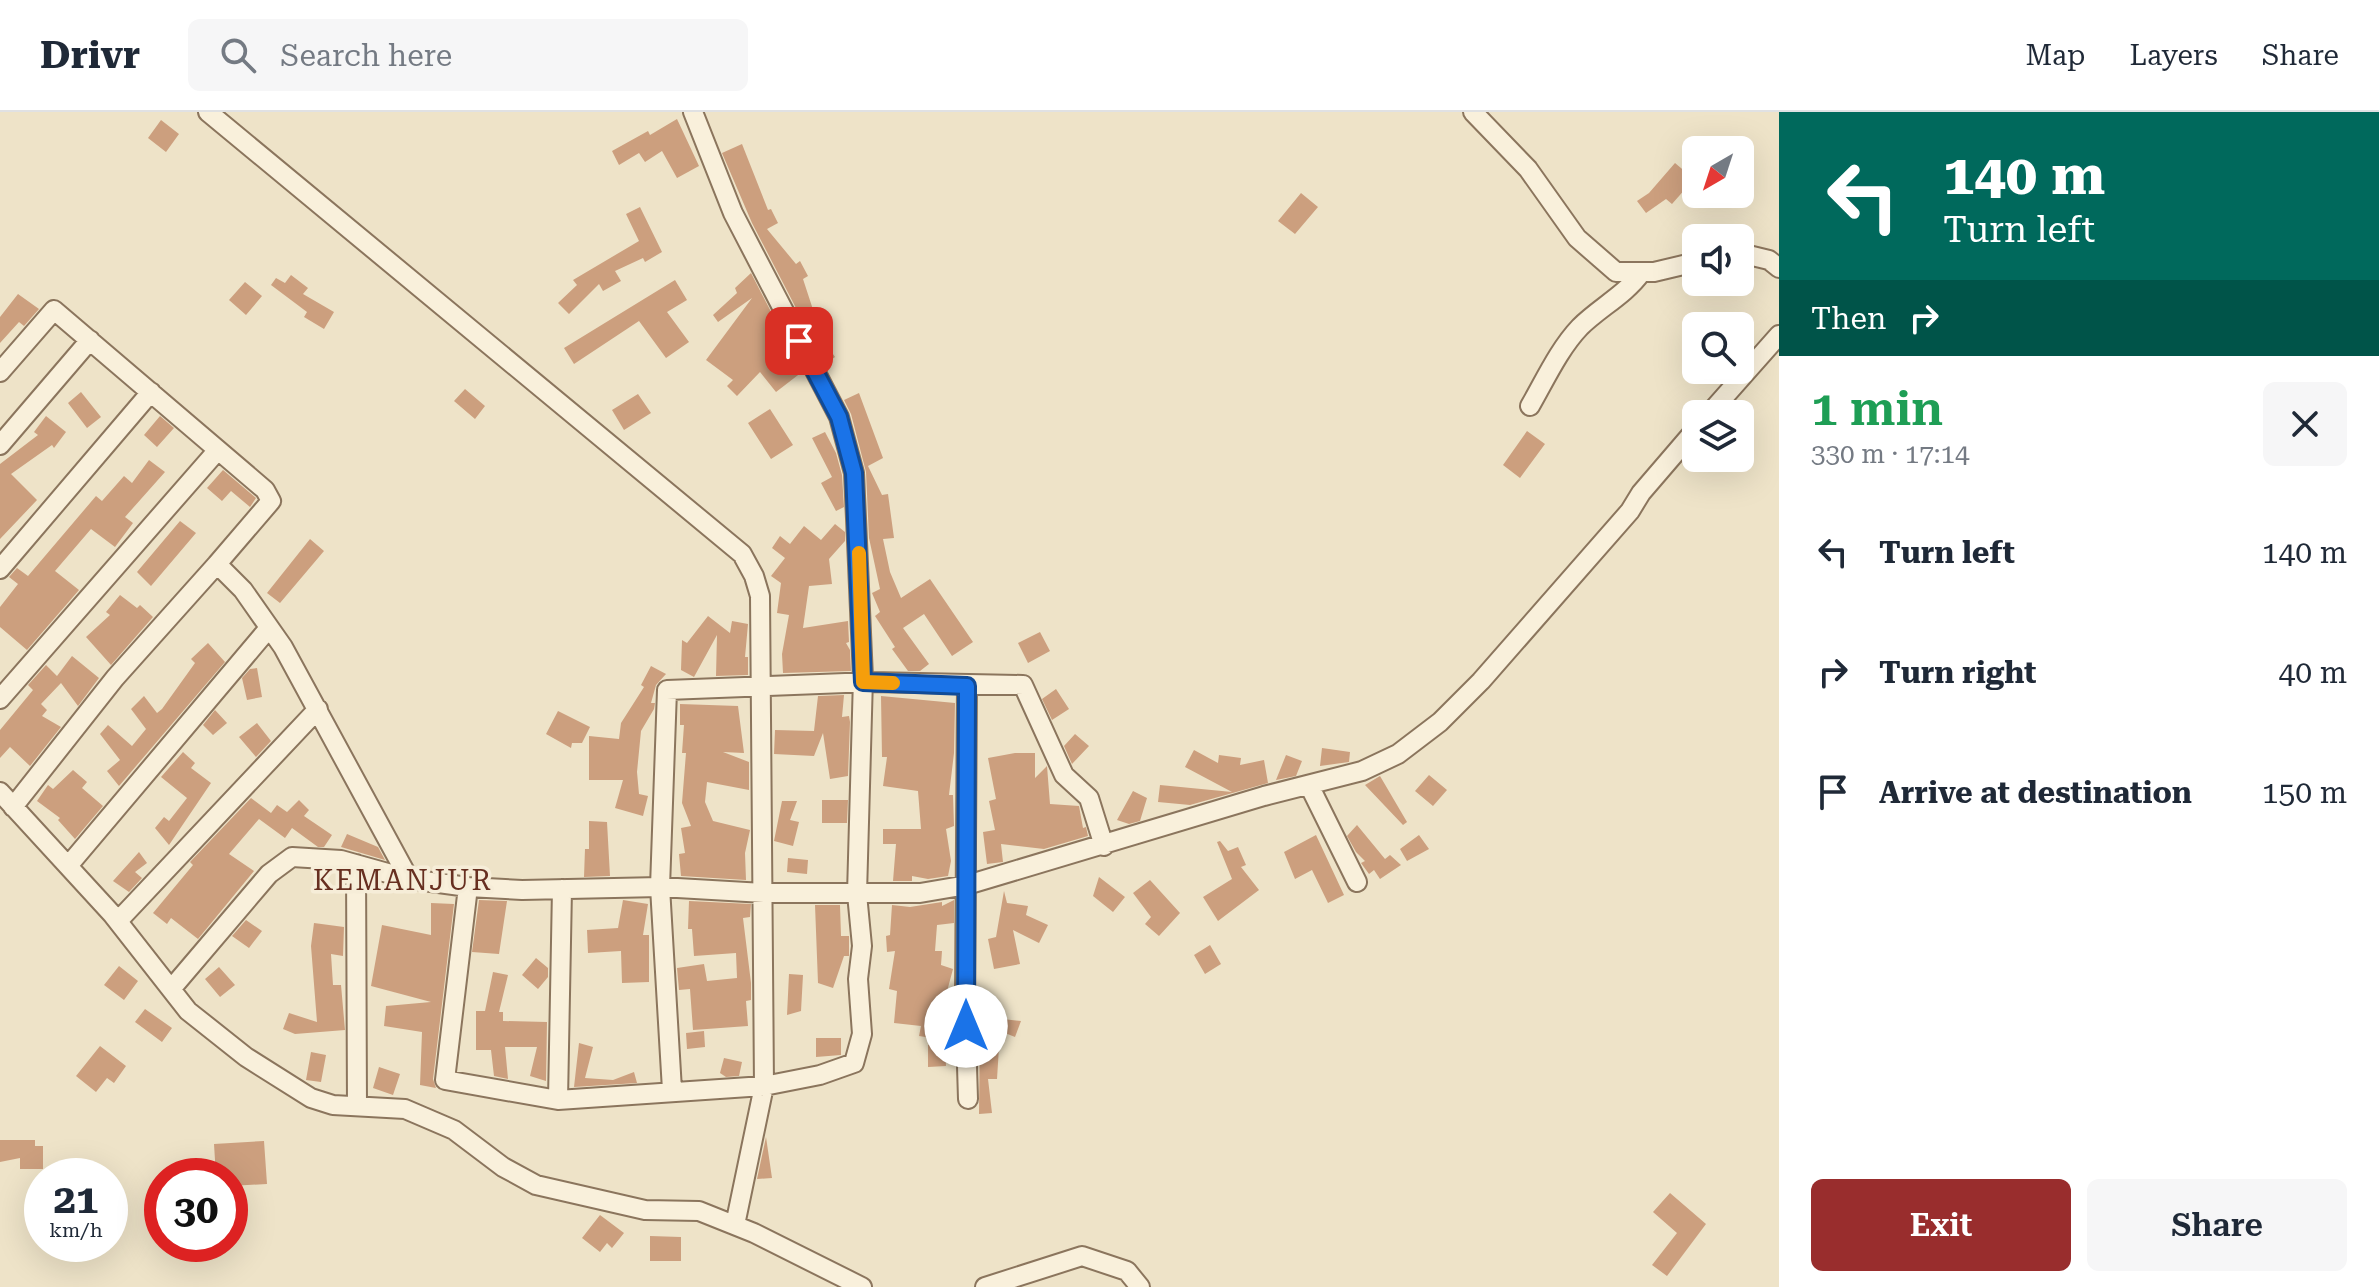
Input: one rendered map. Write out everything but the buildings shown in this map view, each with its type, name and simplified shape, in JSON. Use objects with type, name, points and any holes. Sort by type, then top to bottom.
[{"type":"street","points":[[208,112],[742,554],[754,576],[760,596],[764,1086],[735,1225]]},
{"type":"street","points":[[468,887],[445,1080],[558,1100],[764,1086],[820,1075],[854,1063],[862,1034],[858,979],[862,946],[857,894],[863,682],[854,473],[839,417],[733,213],[693,112]]},
{"type":"street","points":[[1473,112],[1528,169],[1577,238],[1616,272],[1641,273],[1682,265]]},
{"type":"street","points":[[1754,256],[1769,260],[1779,268]]},
{"type":"street","points":[[1530,406],[1577,330],[1632,286],[1641,273]]},
{"type":"street","points":[[0,372],[54,310],[265,490],[271,501],[115,678],[13,807]]},
{"type":"street","points":[[1721,400],[1779,335]]},
{"type":"street","points":[[0,445],[90,340]]},
{"type":"street","points":[[0,569],[151,392]]},
{"type":"street","points":[[172,988],[281,863],[301,855],[356,864],[409,879],[468,887],[660,887],[764,893],[920,893],[967,885],[1362,771],[1398,754],[1440,722],[1481,681],[1630,511],[1641,493],[1682,445]]},
{"type":"street","points":[[0,699],[217,451]]},
{"type":"street","points":[[217,564],[243,590],[269,628],[318,709],[409,879]]},
{"type":"street","points":[[68,866],[269,628]]},
{"type":"street","points":[[672,1090],[660,887],[667,690],[863,682],[1023,685],[1064,775],[1089,798],[1104,846]]},
{"type":"street","points":[[967,686],[968,1099]]},
{"type":"street","points":[[118,921],[318,709]]},
{"type":"street","points":[[1309,785],[1357,882]]},
{"type":"street","points":[[0,792],[118,921],[188,1011],[246,1057],[311,1098],[333,1105],[405,1109],[434,1119],[503,1167],[536,1185],[645,1210],[699,1211],[735,1225],[862,1287]]},
{"type":"street","points":[[356,864],[357,1105]]},
{"type":"street","points":[[558,1100],[562,889]]},
{"type":"street","points":[[985,1287],[1082,1256],[1127,1271],[1140,1287]]},
{"type":"slow traffic","points":[[859,553],[863,682],[893,683]]},
{"type":"district","name":"KEMANJUR","points":[[403,880]]},
{"type":"route","points":[[799,341],[839,417],[854,473],[863,682],[967,686],[966,1026]]}]
